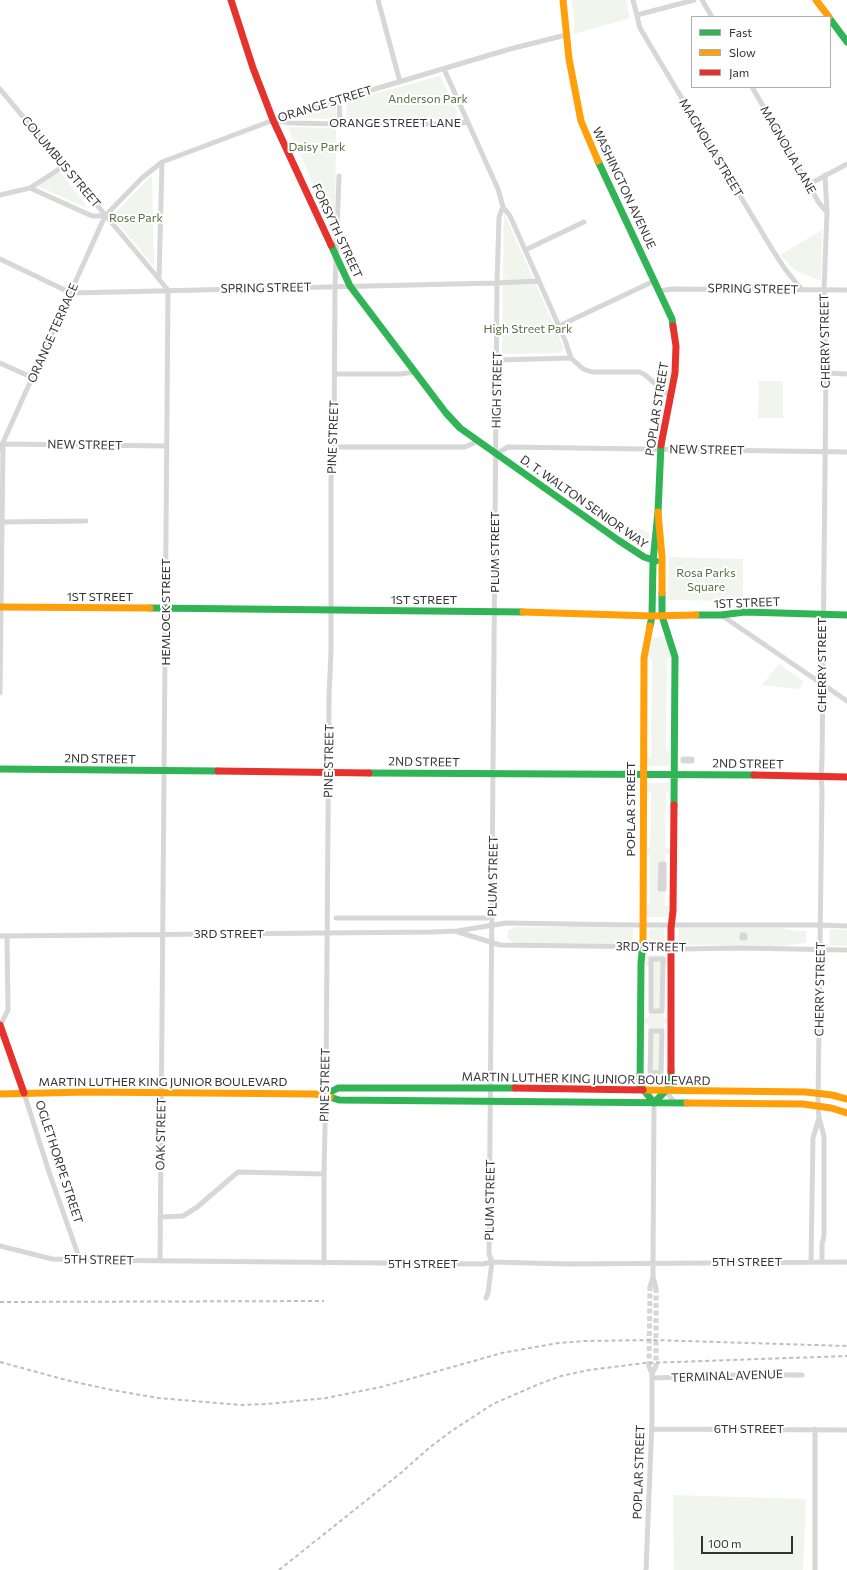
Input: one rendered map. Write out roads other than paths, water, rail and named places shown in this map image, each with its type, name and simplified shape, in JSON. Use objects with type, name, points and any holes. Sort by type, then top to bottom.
[{"type":"street","name":"FORSYTH STREET","points":[[231,0],[273,120],[350,286],[414,372],[455,423],[496,454]]},
{"type":"street","points":[[378,0],[400,82]]},
{"type":"street","name":"WASHINGTON AVENUE","points":[[564,0],[569,59],[582,121],[588,140],[672,319],[676,346],[676,358]]},
{"type":"street","name":"MAGNOLIA STREET","points":[[633,0],[640,28],[670,80],[772,249],[785,269],[802,290]]},
{"type":"street","points":[[637,15],[694,0]]},
{"type":"street","points":[[702,0],[711,16]]},
{"type":"street","points":[[816,0],[828,16]]},
{"type":"street","points":[[831,21],[847,42]]},
{"type":"street","name":"ORANGE STREET","points":[[106,216],[142,178],[162,162],[273,120],[510,49],[566,35]]},
{"type":"street","name":"HIGH STREET","points":[[444,69],[498,189],[503,207],[510,216],[559,326],[571,358]]},
{"type":"street","name":"MAGNOLIA LANE","points":[[753,88],[808,185],[819,203],[827,212]]},
{"type":"street","name":"COLUMBUS STREET","points":[[0,89],[168,290]]},
{"type":"street","points":[[339,100],[340,124]]},
{"type":"street","name":"ORANGE STREET LANE","points":[[273,120],[290,123],[340,124],[454,124],[468,122]]},
{"type":"street","points":[[159,279],[162,162]]},
{"type":"street","points":[[808,185],[847,164]]},
{"type":"street","points":[[0,195],[30,188],[64,166]]},
{"type":"street","name":"CHERRY STREET","points":[[822,1262],[822,1244],[824,1236],[824,1136],[819,1118],[818,1093],[826,373],[824,290],[827,212],[826,175]]},
{"type":"street","points":[[337,259],[339,176]]},
{"type":"street","points":[[30,188],[92,216],[106,216]]},
{"type":"street","name":"HIGH STREET","points":[[496,454],[499,217],[503,207]]},
{"type":"street","name":"ORANGE TERRACE","points":[[0,449],[106,216]]},
{"type":"street","points":[[525,250],[584,222]]},
{"type":"street","name":"SPRING STREET","points":[[0,259],[71,293],[539,281]]},
{"type":"street","name":"PINE STREET","points":[[324,1263],[331,651],[331,479],[334,447],[335,287],[337,259]]},
{"type":"street","points":[[559,326],[654,281]]},
{"type":"street","name":"SPRING STREET","points":[[659,291],[672,289],[847,290]]},
{"type":"street","name":"HEMLOCK STREET","points":[[162,934],[168,290]]},
{"type":"street","points":[[498,360],[571,358],[583,369],[592,372],[632,372],[644,374],[671,397]]},
{"type":"street","name":"POPLAR STREET","points":[[658,512],[662,562],[662,616],[675,657],[671,924],[671,1085],[654,1103],[640,1085],[641,963],[643,947],[642,774],[644,658],[652,616],[653,561],[658,512],[660,450],[676,373],[676,358]]},
{"type":"street","points":[[0,363],[33,378]]},
{"type":"street","points":[[334,374],[401,374],[414,372]]},
{"type":"street","points":[[826,373],[847,374]]},
{"type":"street","points":[[0,435],[6,438]]},
{"type":"street","points":[[334,447],[465,447],[478,441]]},
{"type":"street","points":[[0,693],[3,444]]},
{"type":"street","name":"NEW STREET","points":[[3,444],[167,446]]},
{"type":"street","name":"NEW STREET","points":[[496,454],[508,447],[847,452]]},
{"type":"street","name":"D. T. WALTON SENIOR WAY","points":[[496,454],[644,557],[653,561],[662,562]]},
{"type":"street","name":"PLUM STREET","points":[[486,1298],[492,1262],[489,1254],[496,454]]},
{"type":"street","points":[[2,522],[86,521]]},
{"type":"street","name":"1ST STREET","points":[[1,607],[495,611],[652,616],[721,615],[745,612],[847,614]]},
{"type":"street","points":[[721,615],[847,701]]},
{"type":"street","name":"2ND STREET","points":[[0,769],[329,773],[674,774],[847,777]]},
{"type":"street","points":[[336,918],[487,918]]},
{"type":"street","name":"3RD STREET","points":[[0,936],[327,934],[335,932],[457,931],[506,923],[847,926]]},
{"type":"street","name":"3RD STREET","points":[[457,931],[500,944],[683,949],[740,948],[847,950]]},
{"type":"street","name":"OAK STREET","points":[[160,1261],[162,934]]},
{"type":"street","points":[[0,1026],[8,1010],[7,936]]},
{"type":"street","points":[[651,959],[663,959],[662,1011],[651,1011],[651,959]]},
{"type":"street","name":"OGLETHORPE STREET","points":[[0,1026],[24,1093],[48,1172],[80,1260]]},
{"type":"street","points":[[650,1031],[662,1031],[661,1073],[650,1072],[650,1031]]},
{"type":"street","name":"MARTIN LUTHER KING JUNIOR BOULEVARD","points":[[325,1095],[338,1088],[490,1089],[818,1093],[847,1099]]},
{"type":"street","points":[[666,1091],[675,1103]]},
{"type":"street","name":"MARTIN LUTHER KING JUNIOR BOULEVARD","points":[[0,1094],[162,1093],[325,1095],[339,1100],[803,1104],[847,1113]]},
{"type":"street","points":[[653,1287],[654,1103]]},
{"type":"street","name":"CHERRY STREET","points":[[811,1262],[813,1138],[819,1118]]},
{"type":"street","points":[[160,1217],[183,1216],[196,1208],[238,1172],[324,1174]]},
{"type":"street","points":[[811,1236],[818,1240],[824,1236]]},
{"type":"street","name":"5TH STREET","points":[[0,1246],[52,1259],[80,1260],[483,1264],[492,1262],[847,1262]]},
{"type":"street","name":"POPLAR STREET","points":[[646,1570],[652,1429],[652,1376],[649,1366]]},
{"type":"street","name":"POPLAR STREET","points":[[652,1376],[656,1366]]},
{"type":"street","name":"TERMINAL AVENUE","points":[[652,1376],[802,1375]]},
{"type":"street","name":"6TH STREET","points":[[652,1429],[847,1430]]},
{"type":"street","points":[[815,1429],[815,1570]]},
{"type":"tunnel","points":[[649,1366],[650,1287]]},
{"type":"tunnel","points":[[656,1288],[656,1366]]},
{"type":"railway","points":[[0,1302],[324,1301]]},
{"type":"railway","points":[[0,1362],[66,1380],[112,1390],[158,1398],[242,1405],[326,1398],[381,1387],[502,1353],[558,1343],[653,1340],[847,1346]]},
{"type":"railway","points":[[279,1570],[450,1432],[493,1404],[539,1384],[561,1376],[589,1370],[645,1363],[847,1356]]},
{"type":"park label","name":"Anderson Park","points":[[428,99]]},
{"type":"park label","name":"Daisy Park","points":[[317,147]]},
{"type":"park label","name":"Rose Park","points":[[136,218]]},
{"type":"park label","name":"High Street Park","points":[[528,329]]},
{"type":"park label","name":"Rosa Parks Square","points":[[706,580]]}]
